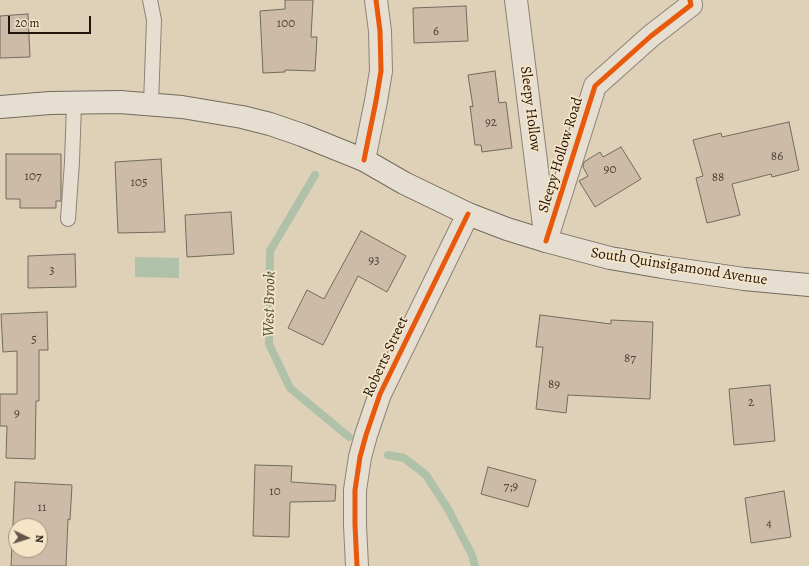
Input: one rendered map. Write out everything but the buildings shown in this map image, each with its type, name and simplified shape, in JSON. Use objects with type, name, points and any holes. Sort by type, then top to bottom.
[{"type":"street","points":[[364,160],[381,71],[380,32],[376,0]]},
{"type":"street","name":"Sleepy Hollow","points":[[516,0],[546,242]]},
{"type":"street","name":"Sleepy Hollow Road","points":[[546,242],[595,86],[651,36],[691,5],[690,0]]},
{"type":"street","name":"South Quinsigamond Avenue","points":[[0,108],[74,103],[151,104],[208,110],[270,124],[302,135],[364,160],[411,186],[468,214],[546,242],[610,258],[662,267],[744,279],[809,285]]},
{"type":"street","name":"Roberts Street","points":[[357,566],[355,490],[360,456],[366,435],[380,394],[468,214]]},
{"type":"lane","points":[[150,0],[154,20],[151,104]]},
{"type":"lane","points":[[68,219],[74,103]]},
{"type":"shaded area","points":[[135,257],[179,258],[179,278],[135,277]]},
{"type":"waterway","name":"West Brook","points":[[315,175],[270,251],[269,344],[290,388],[349,437]]},
{"type":"waterway","name":"West Brook","points":[[388,455],[404,458],[426,475],[448,509],[472,555],[475,566]]},
{"type":"cycle path","points":[[364,160],[381,71],[380,31],[376,0]]},
{"type":"cycle path","points":[[546,241],[595,86],[651,36],[691,5],[690,0]]},
{"type":"cycle path","points":[[357,566],[355,490],[360,457],[366,435],[380,394],[468,214]]}]
